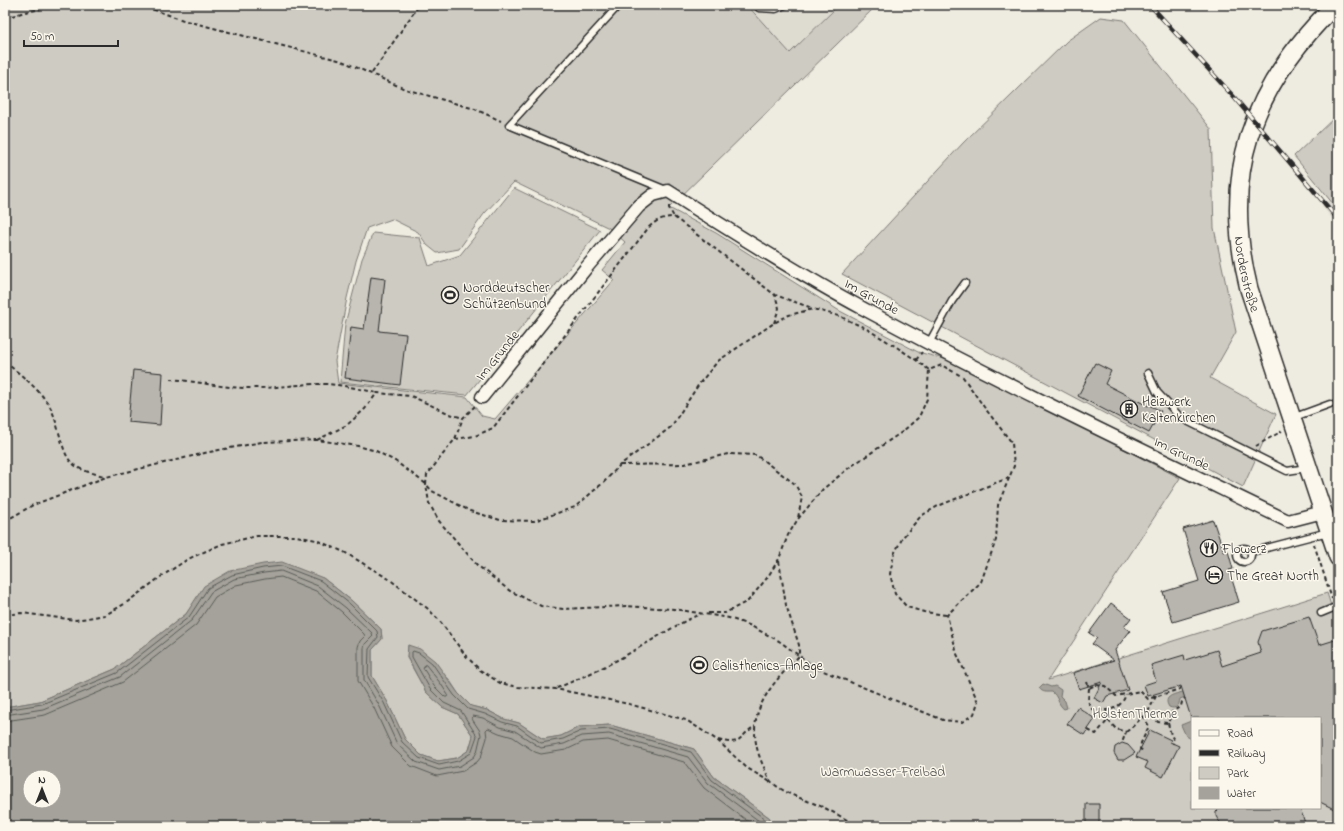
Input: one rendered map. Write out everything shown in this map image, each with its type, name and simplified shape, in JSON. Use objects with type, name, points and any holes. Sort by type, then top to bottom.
[{"type":"main road","name":"Norderstraße","points":[[1335,5],[1302,40],[1290,56],[1269,89],[1258,110],[1249,133],[1243,159],[1239,190],[1238,224],[1245,273],[1249,289],[1338,557]]},
{"type":"street","name":"Im Grunde","points":[[482,397],[586,268],[639,206],[653,195],[668,191],[802,274],[863,309],[929,344],[1288,521],[1323,512]]},
{"type":"lane","points":[[619,5],[509,125],[668,191]]},
{"type":"lane","points":[[757,5],[760,8],[776,9],[785,5]]},
{"type":"lane","points":[[929,344],[952,301],[965,283]]},
{"type":"lane","points":[[1148,373],[1157,392],[1181,418],[1287,471],[1308,468]]},
{"type":"lane","points":[[1292,418],[1330,404]]},
{"type":"lane","points":[[1251,552],[1329,531]]},
{"type":"lane","points":[[1321,613],[1336,608]]},
{"type":"path","points":[[5,18],[25,12],[64,5]]},
{"type":"path","points":[[140,5],[186,21],[342,61],[405,89],[475,109],[509,125]]},
{"type":"path","points":[[372,74],[419,5]]},
{"type":"path","points":[[455,439],[475,436],[493,428],[649,227],[657,220],[665,217],[674,217],[775,295],[813,309],[839,316],[865,328],[916,360],[928,370]]},
{"type":"path","points":[[774,324],[779,308],[775,295]]},
{"type":"path","points":[[5,521],[33,505],[106,477],[209,452],[262,442],[317,440],[358,446],[376,451],[395,461],[426,484],[432,491],[470,511],[500,520],[534,521],[575,507],[604,482],[620,465],[671,427],[699,384],[718,361],[789,315],[813,309]]},
{"type":"path","points":[[942,365],[943,350]]},
{"type":"path","points":[[5,362],[30,381],[49,405],[70,461],[85,471],[106,477]]},
{"type":"path","points":[[928,370],[942,365],[963,377],[1012,443],[1014,466],[998,505],[996,540],[981,582],[947,615]]},
{"type":"path","points":[[556,689],[588,675],[633,651],[685,620],[701,613],[725,613],[748,601],[767,578],[779,559],[788,535],[798,519],[823,489],[850,467],[902,432],[919,417],[927,398],[928,370]]},
{"type":"path","points":[[170,379],[247,388],[326,384],[357,388],[377,393],[411,396],[450,414],[463,418]]},
{"type":"path","points":[[317,440],[347,425],[365,409],[377,393]]},
{"type":"path","points":[[482,397],[463,418],[455,439],[426,475],[426,484],[430,503],[439,521],[477,565],[510,591],[541,606],[563,609],[626,606],[674,609],[729,618],[749,625],[779,641],[816,668],[943,720],[962,722],[974,714],[978,702],[956,654],[947,615]]},
{"type":"path","points":[[1243,449],[1257,445],[1282,431],[1279,422],[1292,418]]},
{"type":"path","points":[[620,465],[684,464],[728,454],[756,455],[795,484],[802,498],[798,519]]},
{"type":"path","points":[[947,615],[907,607],[895,594],[890,574],[894,554],[903,538],[920,516],[938,506],[1008,478]]},
{"type":"path","points":[[5,615],[21,613],[76,620],[105,615],[126,603],[188,558],[222,544],[257,536],[296,536],[316,540],[344,552],[389,578],[427,608],[439,620],[466,656],[480,670],[500,683],[518,687],[556,689],[629,704],[686,720],[717,740],[747,768],[795,796],[858,826]]},
{"type":"path","points":[[1311,536],[1336,608]]},
{"type":"path","points":[[772,783],[758,755],[755,726],[759,707],[778,678],[799,656],[799,645],[786,605],[779,559]]},
{"type":"path","points":[[1087,682],[1089,688],[1088,701],[1092,709],[1102,711],[1116,708],[1124,701],[1126,694]]},
{"type":"path","points":[[1089,688],[1096,685],[1105,686],[1116,696],[1140,691],[1148,698],[1180,689],[1180,686]]},
{"type":"path","points":[[1122,743],[1126,732],[1134,727],[1148,712],[1156,696]]},
{"type":"path","points":[[1173,744],[1174,740],[1168,723],[1172,712],[1181,706],[1185,698]]},
{"type":"path","points":[[1108,710],[1105,714],[1108,720],[1116,729],[1126,732]]},
{"type":"path","points":[[1148,712],[1158,722],[1168,723]]},
{"type":"path","points":[[1143,716],[1149,726],[1141,743],[1140,748],[1144,751]]},
{"type":"path","points":[[1088,730],[1096,734],[1108,720]]},
{"type":"path","points":[[717,740],[730,743],[735,742],[743,737],[748,730],[755,726]]},
{"type":"shaded area","points":[[747,5],[839,5],[790,53]]},
{"type":"shaded area","points":[[1330,200],[1338,210],[1338,226],[1322,206]]},
{"type":"green space","points":[[5,5],[747,5],[790,53],[839,5],[877,5],[669,208],[716,233],[838,310],[918,352],[956,362],[1180,478],[1048,680],[1327,593],[1338,627],[1338,826],[769,826],[770,818],[714,777],[694,749],[610,725],[579,727],[561,736],[543,739],[519,723],[504,719],[487,710],[471,706],[458,693],[449,679],[408,645],[407,658],[426,692],[442,707],[458,714],[473,736],[469,750],[457,758],[438,761],[421,755],[405,739],[387,701],[372,676],[372,650],[382,639],[381,629],[352,601],[323,578],[205,586],[186,614],[115,669],[40,701],[5,707]],"holes":[[[514,182],[609,228],[625,242],[602,270],[614,280],[495,419],[482,416],[467,397],[338,383],[335,361],[347,298],[356,261],[367,228],[392,219],[418,232],[427,245],[437,253],[459,249],[484,214]]]},
{"type":"green space","points":[[1101,17],[1124,20],[1211,129],[1214,228],[1236,332],[1210,378],[1276,414],[1243,487],[842,274],[963,143],[1067,41]]},
{"type":"green space","points":[[1338,114],[1338,210],[1294,156]]},
{"type":"green space","name":"Norddeutscher Schützenbund","points":[[514,188],[600,230],[467,395],[340,382],[345,324],[362,259],[373,233],[420,238],[429,266],[460,255]]},
{"type":"water","points":[[282,562],[323,578],[352,601],[381,629],[382,639],[372,650],[372,676],[387,701],[405,739],[421,755],[438,761],[457,758],[469,750],[473,736],[458,714],[442,707],[426,692],[407,657],[408,645],[420,649],[435,661],[458,693],[471,706],[487,710],[504,719],[519,723],[543,739],[561,736],[579,727],[610,725],[694,749],[714,777],[770,818],[769,826],[5,826],[5,707],[40,701],[115,669],[186,614],[204,586],[230,571],[263,564]]},
{"type":"water","points":[[1043,684],[1051,687],[1055,686],[1061,690],[1060,696],[1065,701],[1067,708],[1064,709],[1062,707],[1052,692],[1040,690],[1039,688]]},
{"type":"water","points":[[1183,692],[1185,697],[1180,699],[1177,707],[1169,707],[1167,703],[1168,698]]},
{"type":"water","points":[[1191,721],[1191,738],[1186,736],[1181,725]]},
{"type":"building","points":[[371,277],[385,279],[379,331],[406,334],[400,385],[345,378],[351,327],[364,329]]},
{"type":"building","name":"Heizwerk Kaltenkirchen","points":[[1095,363],[1111,371],[1105,384],[1161,411],[1149,433],[1078,396]]},
{"type":"building","points":[[133,370],[163,373],[160,425],[128,422]]},
{"type":"building","name":"The Great North","points":[[1213,520],[1224,552],[1228,551],[1233,569],[1229,570],[1239,602],[1173,622],[1163,592],[1199,581],[1183,529]]},
{"type":"building","points":[[1111,603],[1131,618],[1124,627],[1130,631],[1115,650],[1128,690],[1107,696],[1103,703],[1094,698],[1102,682],[1079,689],[1073,673],[1114,660],[1092,644],[1097,638],[1089,633]]},
{"type":"building","points":[[1309,617],[1319,645],[1338,639],[1338,811],[1321,802],[1321,717],[1191,718],[1181,686],[1148,696],[1144,685],[1156,681],[1151,665],[1184,655],[1185,660],[1217,650],[1222,666],[1261,653],[1258,642],[1262,631]]},
{"type":"building","points":[[1078,707],[1095,719],[1084,735],[1067,724]]},
{"type":"building","points":[[1150,730],[1171,740],[1170,742],[1179,746],[1163,777],[1145,768],[1148,762],[1136,757]]},
{"type":"building","points":[[1122,743],[1128,745],[1135,753],[1124,760],[1118,760],[1114,753],[1115,747]]},
{"type":"building","points":[[1086,804],[1099,804],[1099,826],[1086,826]]},
{"type":"building","points":[[1219,809],[1300,809],[1306,826],[1224,826],[1218,820],[1216,812]]},
{"type":"railway","points":[[1150,5],[1233,96],[1338,219]]},
{"type":"place","name":"Norddeutscher Schützenbund","points":[[450,295]]},
{"type":"place","name":"Heizwerk Kaltenkirchen","points":[[1129,409]]},
{"type":"place","name":"Flowerz","points":[[1209,548]]},
{"type":"place","name":"The Great North","points":[[1214,575]]},
{"type":"place","name":"Calisthenics-Anlage","points":[[699,665]]},
{"type":"park label","name":"HolstenTherme","points":[[1135,713]]},
{"type":"park label","name":"Warmwasser-Freibad","points":[[883,771]]}]
